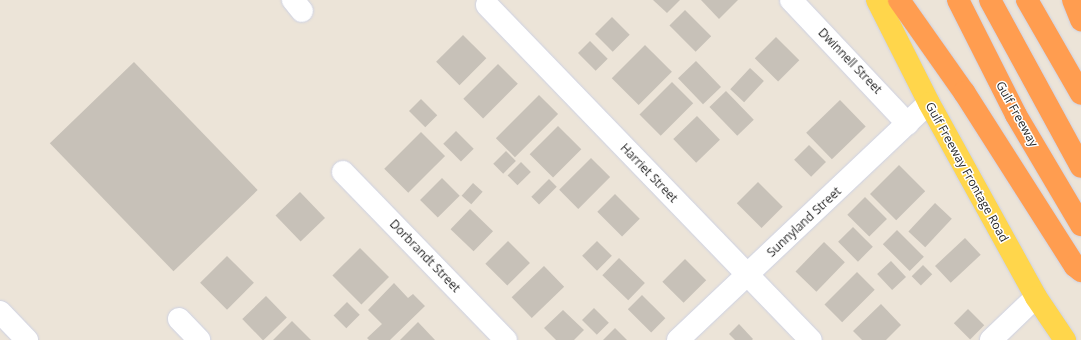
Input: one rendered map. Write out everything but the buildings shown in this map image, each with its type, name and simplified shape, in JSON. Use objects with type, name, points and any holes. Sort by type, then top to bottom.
[{"type":"highway","points":[[899,0],[964,92],[1075,266],[1081,271]]},
{"type":"highway","name":"Gulf Freeway","points":[[958,0],[1016,116],[1081,225]]},
{"type":"highway","points":[[990,0],[1081,167]]},
{"type":"highway","points":[[1027,0],[1081,94]]},
{"type":"highway","points":[[1073,0],[1081,20]]},
{"type":"main road","name":"Gulf Freeway Frontage Road","points":[[877,0],[930,104],[1036,296],[1065,340]]},
{"type":"street","name":"Dwinnell Street","points":[[790,0],[908,124]]},
{"type":"street","name":"Harriet Street","points":[[487,5],[811,340]]},
{"type":"street","name":"Sunnyland Street","points":[[678,340],[930,104]]},
{"type":"street","name":"Dorbrandt Street","points":[[343,172],[506,340]]},
{"type":"street","points":[[991,340],[1036,296]]},
{"type":"street","points":[[0,312],[27,340]]},
{"type":"street","points":[[179,319],[199,340]]}]
